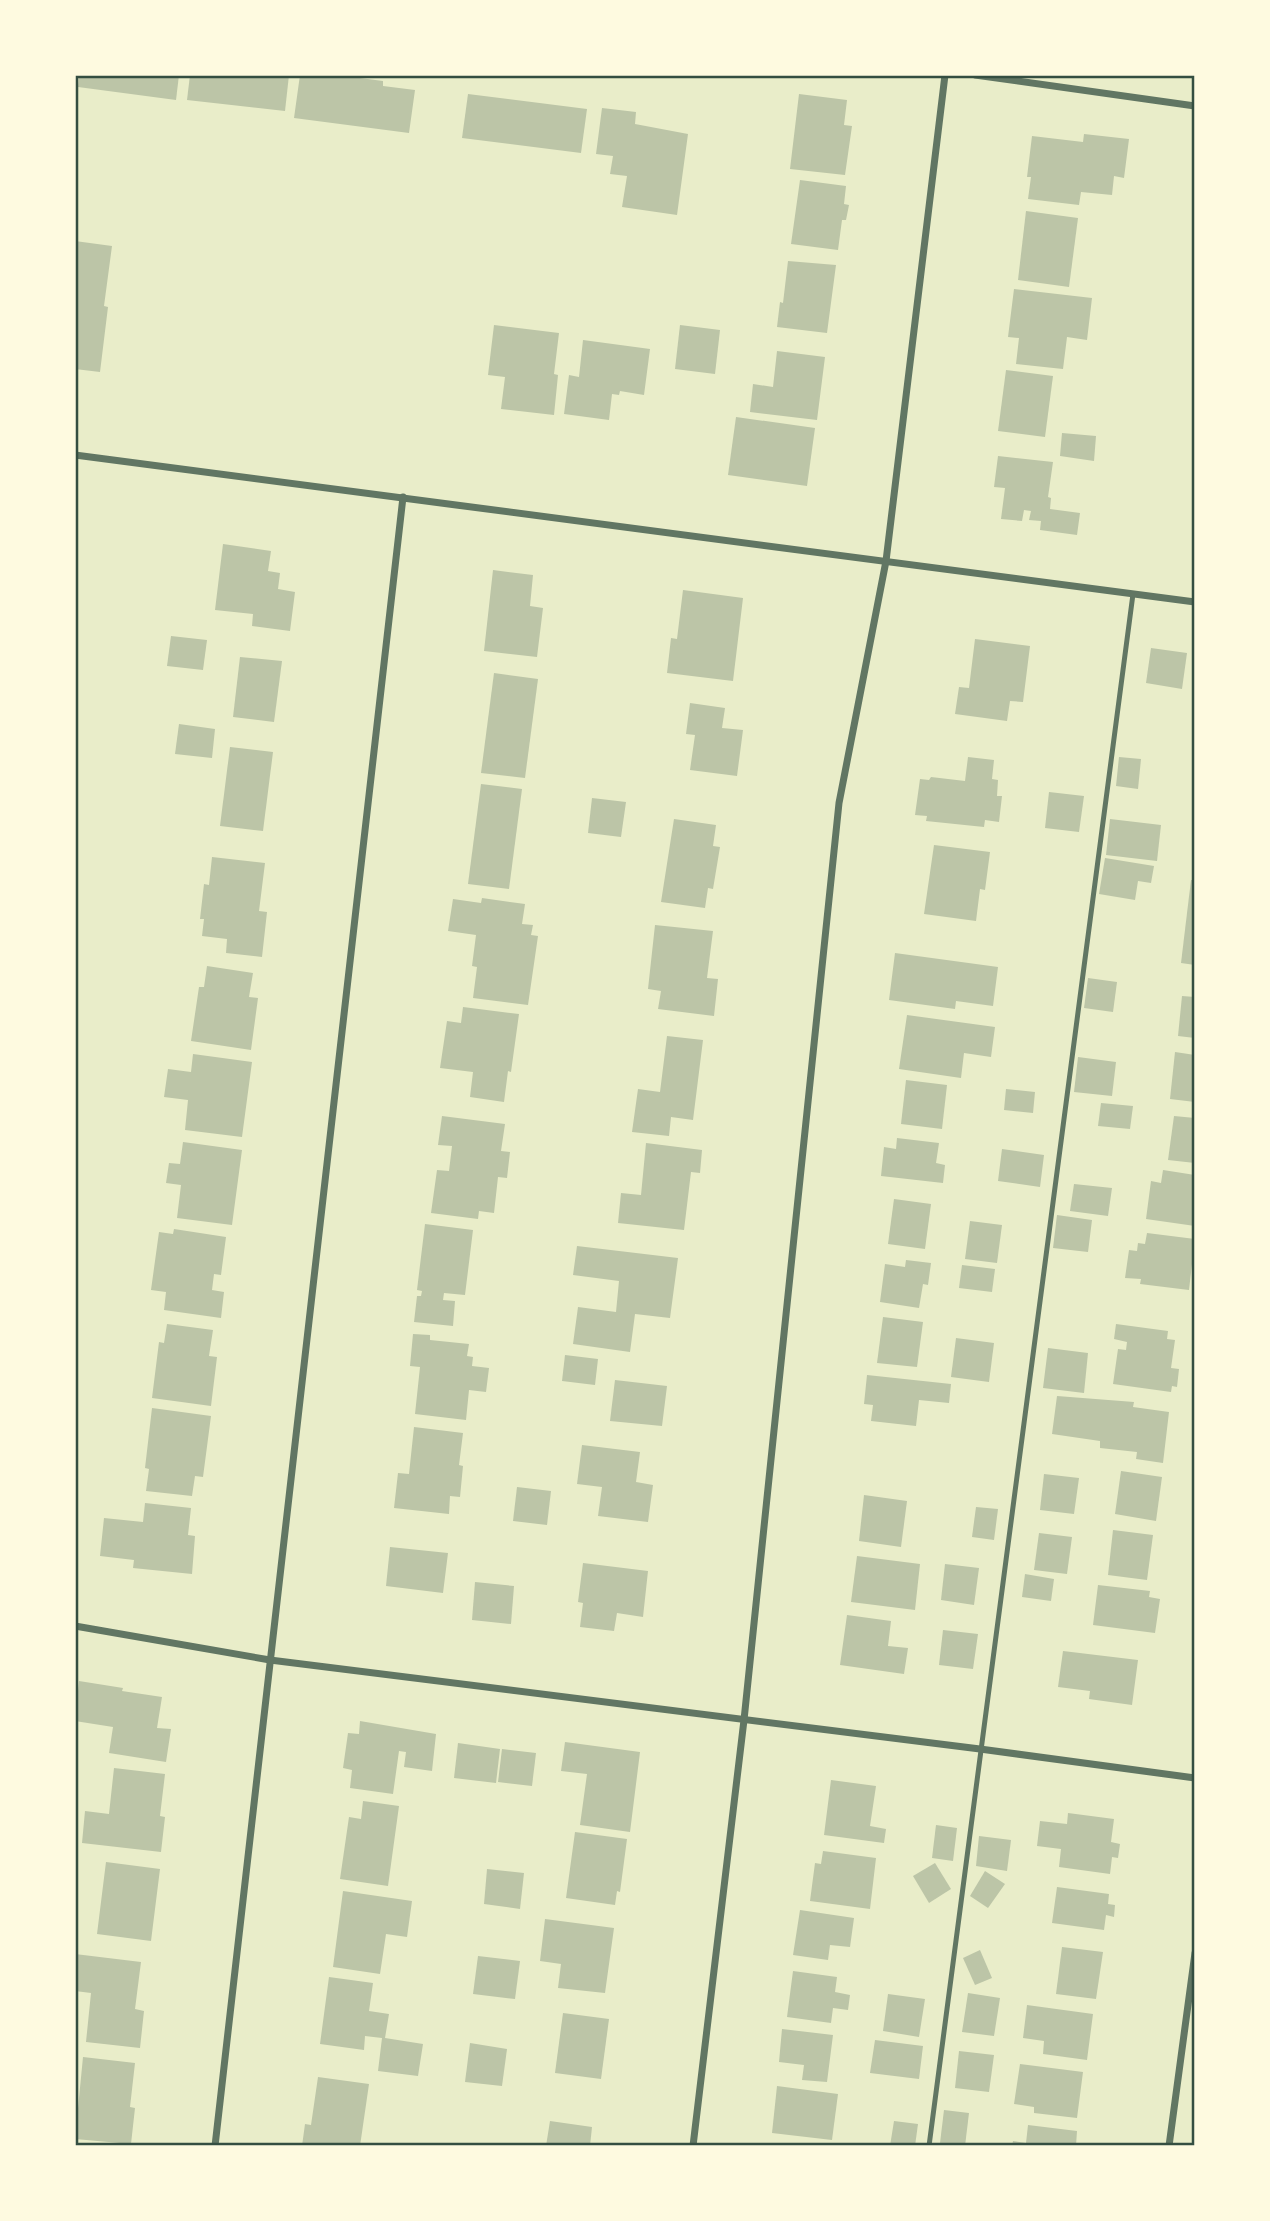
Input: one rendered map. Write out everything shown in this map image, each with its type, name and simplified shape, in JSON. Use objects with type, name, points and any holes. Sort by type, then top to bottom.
[{"type":"street","points":[[693,2146],[744,1720],[839,803],[886,561],[944,75]]},
{"type":"street","points":[[975,75],[1195,106]]},
{"type":"street","points":[[75,455],[1195,602]]},
{"type":"street","points":[[215,2146],[403,497]]},
{"type":"street","points":[[75,1626],[270,1660],[1195,1778]]},
{"type":"street","points":[[1169,2146],[1195,1953]]},
{"type":"lane","points":[[929,2146],[1133,594]]},
{"type":"building","points":[[79,75],[179,75],[176,100],[78,87]]},
{"type":"building","points":[[190,75],[289,75],[285,111],[187,100]]},
{"type":"building","points":[[300,75],[337,75],[383,81],[383,86],[415,90],[409,133],[294,118]]},
{"type":"building","points":[[468,94],[587,109],[581,153],[462,138]]},
{"type":"building","points":[[799,94],[847,100],[844,125],[852,126],[845,175],[790,169]]},
{"type":"building","points":[[602,108],[636,112],[635,124],[688,134],[677,215],[622,207],[627,176],[610,174],[613,156],[596,154]]},
{"type":"building","points":[[1084,134],[1129,139],[1124,178],[1114,176],[1112,195],[1081,192],[1079,205],[1028,199],[1031,177],[1027,177],[1032,136],[1083,142]]},
{"type":"building","points":[[800,180],[846,186],[844,204],[849,205],[846,220],[842,220],[838,250],[791,244]]},
{"type":"building","points":[[1026,211],[1078,218],[1069,287],[1018,280]]},
{"type":"building","points":[[75,241],[112,246],[104,306],[108,307],[100,372],[75,369]]},
{"type":"building","points":[[788,261],[836,265],[827,333],[777,327]]},
{"type":"building","points":[[1014,289],[1092,298],[1087,340],[1067,337],[1063,369],[1016,364],[1019,338],[1008,337]]},
{"type":"building","points":[[494,325],[559,333],[554,374],[558,375],[554,415],[501,409],[505,377],[488,375]]},
{"type":"building","points":[[680,325],[720,330],[715,374],[675,369]]},
{"type":"building","points":[[583,340],[650,349],[644,395],[620,391],[619,395],[612,394],[609,420],[564,414],[569,375],[579,377]]},
{"type":"building","points":[[777,351],[825,357],[817,420],[750,412],[753,384],[773,387]]},
{"type":"building","points":[[1006,370],[1053,376],[1045,437],[998,431]]},
{"type":"building","points":[[736,417],[815,428],[807,486],[728,475]]},
{"type":"building","points":[[1062,433],[1096,436],[1094,461],[1060,456]]},
{"type":"building","points":[[998,456],[1053,462],[1048,497],[1051,498],[1050,509],[1080,513],[1077,535],[1040,530],[1041,521],[1029,520],[1031,511],[1024,510],[1022,521],[1001,519],[1005,488],[994,487]]},
{"type":"building","points":[[223,544],[271,551],[268,571],[280,573],[278,589],[295,592],[290,631],[252,626],[253,614],[215,610]]},
{"type":"building","points":[[493,570],[533,575],[530,606],[543,608],[537,657],[484,651]]},
{"type":"building","points":[[683,590],[743,598],[733,681],[667,673],[671,638],[677,639]]},
{"type":"building","points":[[171,636],[207,640],[203,670],[167,666]]},
{"type":"building","points":[[975,639],[1030,646],[1023,702],[1010,701],[1007,721],[955,714],[959,687],[969,688]]},
{"type":"building","points":[[1151,648],[1187,653],[1182,689],[1146,683]]},
{"type":"building","points":[[240,657],[282,661],[274,722],[233,717]]},
{"type":"building","points":[[494,673],[538,679],[525,778],[481,773]]},
{"type":"building","points":[[690,703],[725,708],[722,728],[743,730],[737,776],[690,770],[695,735],[686,734]]},
{"type":"building","points":[[179,724],[215,729],[212,758],[175,754]]},
{"type":"building","points":[[230,747],[273,752],[263,831],[220,826]]},
{"type":"building","points":[[968,757],[994,760],[992,779],[998,780],[997,796],[1002,796],[999,822],[985,820],[984,827],[926,821],[927,816],[915,815],[920,779],[929,780],[931,777],[965,781]]},
{"type":"building","points":[[1119,757],[1141,759],[1138,789],[1116,786]]},
{"type":"building","points":[[481,784],[522,789],[509,889],[468,884]]},
{"type":"building","points":[[1049,792],[1084,796],[1079,832],[1045,828]]},
{"type":"building","points":[[592,798],[626,802],[621,837],[588,833]]},
{"type":"building","points":[[674,819],[716,825],[713,846],[720,847],[713,889],[708,888],[705,908],[661,902]]},
{"type":"building","points":[[1110,819],[1161,825],[1157,861],[1106,855]]},
{"type":"building","points":[[934,845],[990,852],[985,890],[980,889],[976,921],[924,914]]},
{"type":"building","points":[[212,857],[265,863],[259,911],[267,912],[262,957],[226,953],[227,939],[202,936],[204,919],[200,919],[204,884],[209,885]]},
{"type":"building","points":[[1105,858],[1154,866],[1151,883],[1138,881],[1135,900],[1099,894]]},
{"type":"building","points":[[1191,880],[1195,880],[1195,965],[1181,963]]},
{"type":"building","points":[[482,898],[525,904],[522,924],[533,925],[531,935],[538,936],[528,1005],[473,998],[477,967],[472,966],[476,935],[448,931],[453,899],[481,903]]},
{"type":"building","points":[[655,925],[713,931],[707,978],[718,979],[714,1016],[658,1009],[661,991],[648,989]]},
{"type":"building","points":[[895,953],[998,967],[993,1006],[956,1001],[955,1009],[889,1000]]},
{"type":"building","points":[[207,966],[253,973],[249,997],[258,998],[251,1050],[191,1041],[199,987],[204,987]]},
{"type":"building","points":[[1088,978],[1117,982],[1113,1012],[1084,1008]]},
{"type":"building","points":[[1182,996],[1195,997],[1195,1038],[1178,1036]]},
{"type":"building","points":[[463,1007],[519,1014],[504,1102],[470,1097],[473,1072],[440,1068],[447,1021],[461,1023]]},
{"type":"building","points":[[907,1015],[995,1027],[991,1057],[964,1053],[961,1078],[899,1069]]},
{"type":"building","points":[[667,1036],[703,1040],[693,1120],[671,1117],[669,1136],[632,1132],[638,1089],[660,1092]]},
{"type":"building","points":[[1175,1052],[1195,1055],[1195,1102],[1170,1099]]},
{"type":"building","points":[[193,1054],[252,1062],[242,1137],[185,1130],[188,1100],[164,1097],[168,1069],[191,1072]]},
{"type":"building","points":[[1078,1057],[1116,1062],[1112,1096],[1074,1092]]},
{"type":"building","points":[[906,1080],[947,1085],[942,1129],[901,1124]]},
{"type":"building","points":[[1006,1089],[1035,1092],[1033,1113],[1004,1110]]},
{"type":"building","points":[[1101,1103],[1133,1106],[1130,1129],[1098,1126]]},
{"type":"building","points":[[442,1116],[505,1124],[501,1151],[510,1152],[507,1178],[498,1177],[494,1213],[479,1211],[478,1219],[431,1213],[437,1170],[449,1171],[452,1146],[438,1145]]},
{"type":"building","points":[[1174,1116],[1195,1118],[1195,1163],[1168,1160]]},
{"type":"building","points":[[897,1138],[939,1143],[936,1163],[945,1165],[943,1183],[881,1176],[884,1147],[896,1149]]},
{"type":"building","points":[[183,1142],[242,1150],[232,1225],[177,1218],[181,1185],[166,1183],[169,1163],[180,1164]]},
{"type":"building","points":[[646,1143],[702,1150],[700,1173],[691,1172],[684,1230],[618,1223],[621,1193],[641,1195]]},
{"type":"building","points":[[1002,1149],[1044,1155],[1040,1187],[998,1181]]},
{"type":"building","points":[[1163,1170],[1195,1175],[1195,1226],[1146,1219],[1151,1181],[1161,1183]]},
{"type":"building","points":[[1074,1184],[1112,1188],[1108,1216],[1070,1211]]},
{"type":"building","points":[[894,1199],[931,1204],[925,1249],[888,1244]]},
{"type":"building","points":[[1057,1215],[1092,1220],[1088,1252],[1053,1248]]},
{"type":"building","points":[[970,1221],[1002,1225],[997,1263],[965,1259]]},
{"type":"building","points":[[425,1224],[473,1230],[465,1295],[444,1293],[443,1300],[455,1301],[453,1326],[414,1322],[417,1296],[421,1296],[422,1291],[417,1290]]},
{"type":"building","points":[[174,1229],[226,1237],[221,1275],[214,1274],[212,1290],[224,1292],[221,1318],[164,1310],[166,1292],[151,1290],[159,1232],[173,1234]]},
{"type":"building","points":[[1147,1233],[1195,1239],[1195,1264],[1192,1264],[1189,1290],[1140,1284],[1141,1279],[1125,1278],[1129,1250],[1137,1251],[1138,1243],[1145,1244]]},
{"type":"building","points":[[577,1246],[678,1258],[670,1318],[635,1314],[630,1352],[573,1344],[578,1307],[616,1312],[619,1281],[573,1275]]},
{"type":"building","points":[[906,1260],[931,1263],[928,1285],[923,1284],[919,1308],[880,1302],[885,1264],[905,1267]]},
{"type":"building","points":[[962,1265],[995,1269],[992,1292],[959,1288]]},
{"type":"building","points":[[883,1317],[923,1322],[917,1367],[877,1363]]},
{"type":"building","points":[[167,1324],[213,1330],[209,1356],[217,1357],[211,1406],[152,1398],[159,1342],[164,1343]]},
{"type":"building","points":[[1116,1324],[1168,1331],[1167,1339],[1175,1340],[1171,1368],[1179,1369],[1177,1387],[1172,1386],[1171,1392],[1113,1384],[1118,1349],[1126,1350],[1127,1342],[1114,1339]]},
{"type":"building","points":[[413,1334],[430,1335],[430,1340],[469,1344],[467,1356],[473,1357],[472,1366],[489,1368],[486,1392],[469,1390],[466,1420],[415,1414],[420,1367],[410,1366]]},
{"type":"building","points":[[956,1338],[994,1343],[989,1382],[951,1377]]},
{"type":"building","points":[[1048,1348],[1088,1353],[1084,1393],[1043,1388]]},
{"type":"building","points":[[565,1355],[598,1359],[595,1385],[562,1381]]},
{"type":"building","points":[[867,1375],[951,1384],[949,1403],[919,1400],[916,1426],[871,1421],[873,1405],[864,1404]]},
{"type":"building","points":[[615,1380],[667,1386],[662,1426],[610,1421]]},
{"type":"building","points":[[1057,1396],[1134,1402],[1133,1407],[1169,1412],[1163,1463],[1136,1459],[1137,1452],[1100,1448],[1100,1441],[1052,1434]]},
{"type":"building","points":[[152,1408],[211,1416],[203,1477],[195,1476],[192,1496],[146,1491],[149,1469],[145,1468]]},
{"type":"building","points":[[414,1427],[463,1433],[459,1465],[463,1466],[460,1497],[450,1496],[449,1514],[394,1508],[398,1473],[409,1474]]},
{"type":"building","points":[[582,1445],[640,1452],[636,1482],[653,1485],[648,1522],[598,1516],[602,1487],[577,1484]]},
{"type":"building","points":[[1121,1471],[1162,1477],[1156,1521],[1115,1514]]},
{"type":"building","points":[[1044,1474],[1079,1478],[1074,1514],[1040,1510]]},
{"type":"building","points":[[517,1487],[551,1491],[547,1525],[513,1521]]},
{"type":"building","points":[[864,1495],[907,1501],[901,1547],[859,1541]]},
{"type":"building","points":[[145,1503],[191,1508],[188,1535],[195,1536],[192,1574],[133,1568],[134,1560],[100,1556],[104,1518],[143,1522]]},
{"type":"building","points":[[976,1507],[998,1509],[994,1540],[972,1537]]},
{"type":"building","points":[[1113,1530],[1153,1535],[1147,1580],[1108,1575]]},
{"type":"building","points":[[1039,1533],[1072,1537],[1067,1574],[1034,1570]]},
{"type":"building","points":[[390,1547],[448,1553],[443,1593],[386,1586]]},
{"type":"building","points":[[857,1556],[920,1564],[915,1610],[851,1602]]},
{"type":"building","points":[[583,1563],[648,1571],[643,1617],[617,1613],[614,1631],[580,1627],[583,1603],[578,1602]]},
{"type":"building","points":[[945,1564],[979,1568],[974,1605],[941,1600]]},
{"type":"building","points":[[1025,1574],[1054,1579],[1051,1601],[1022,1597]]},
{"type":"building","points":[[475,1582],[514,1586],[511,1624],[472,1620]]},
{"type":"building","points":[[1098,1585],[1150,1591],[1149,1597],[1160,1599],[1155,1633],[1093,1625]]},
{"type":"building","points":[[847,1615],[891,1621],[888,1646],[908,1648],[904,1674],[840,1665]]},
{"type":"building","points":[[943,1630],[978,1634],[973,1669],[939,1665]]},
{"type":"building","points":[[1063,1651],[1138,1660],[1132,1705],[1089,1699],[1090,1691],[1058,1687]]},
{"type":"building","points":[[79,1681],[162,1697],[157,1728],[171,1729],[166,1762],[109,1753],[113,1727],[75,1721]]},
{"type":"building","points":[[360,1721],[436,1734],[432,1771],[404,1767],[406,1752],[399,1751],[393,1794],[350,1788],[352,1770],[343,1768],[348,1733],[359,1734]]},
{"type":"building","points":[[565,1742],[640,1752],[630,1832],[580,1825],[587,1774],[561,1771]]},
{"type":"building","points":[[458,1743],[500,1749],[496,1783],[454,1778]]},
{"type":"building","points":[[502,1749],[536,1753],[532,1786],[498,1782]]},
{"type":"building","points":[[114,1768],[165,1774],[160,1816],[165,1817],[161,1852],[82,1843],[85,1811],[109,1814]]},
{"type":"building","points":[[831,1780],[876,1786],[870,1826],[886,1829],[884,1843],[824,1835]]},
{"type":"building","points":[[363,1801],[399,1806],[388,1886],[340,1879],[349,1817],[361,1819]]},
{"type":"building","points":[[1068,1813],[1114,1819],[1111,1842],[1120,1844],[1118,1858],[1112,1857],[1110,1874],[1059,1867],[1061,1849],[1037,1846],[1040,1821],[1067,1824]]},
{"type":"building","points":[[936,1825],[957,1828],[953,1861],[932,1858]]},
{"type":"building","points":[[575,1832],[627,1839],[620,1892],[617,1891],[615,1905],[566,1898]]},
{"type":"building","points":[[979,1836],[1011,1840],[1007,1871],[976,1866]]},
{"type":"building","points":[[823,1851],[876,1858],[870,1909],[810,1901],[815,1863],[821,1864]]},
{"type":"building","points":[[106,1862],[160,1869],[151,1941],[97,1934]]},
{"type":"building","points":[[935,1863],[951,1889],[929,1903],[913,1876]]},
{"type":"building","points":[[487,1869],[524,1873],[520,1909],[484,1904]]},
{"type":"building","points":[[985,1871],[1005,1884],[988,1908],[970,1896]]},
{"type":"building","points":[[1057,1887],[1109,1894],[1108,1904],[1115,1905],[1114,1917],[1106,1915],[1104,1930],[1052,1923]]},
{"type":"building","points":[[343,1891],[412,1901],[407,1937],[386,1934],[380,1974],[333,1967]]},
{"type":"building","points":[[800,1910],[854,1918],[850,1947],[830,1945],[828,1960],[793,1955]]},
{"type":"building","points":[[545,1919],[614,1928],[605,1993],[558,1988],[561,1964],[540,1961]]},
{"type":"building","points":[[1062,1947],[1103,1952],[1096,1999],[1056,1994]]},
{"type":"building","points":[[980,1950],[992,1978],[975,1985],[963,1958]]},
{"type":"building","points":[[75,1954],[141,1962],[135,2009],[144,2011],[140,2048],[86,2042],[91,1993],[75,1991]]},
{"type":"building","points":[[478,1956],[520,1961],[515,1999],[473,1994]]},
{"type":"building","points":[[793,1971],[837,1977],[835,1992],[850,1995],[848,2010],[833,2008],[831,2023],[787,2017]]},
{"type":"building","points":[[329,1977],[373,1983],[369,2011],[389,2014],[385,2038],[423,2044],[418,2076],[378,2071],[382,2038],[365,2036],[364,2050],[320,2044]]},
{"type":"building","points":[[968,1993],[1000,1998],[994,2036],[962,2032]]},
{"type":"building","points":[[888,1994],[925,1999],[919,2037],[883,2031]]},
{"type":"building","points":[[1027,2005],[1093,2014],[1087,2060],[1043,2054],[1044,2041],[1023,2038]]},
{"type":"building","points":[[563,2013],[609,2019],[601,2079],[555,2073]]},
{"type":"building","points":[[782,2029],[833,2035],[827,2082],[802,2080],[804,2065],[779,2062]]},
{"type":"building","points":[[875,2040],[923,2046],[919,2079],[870,2073]]},
{"type":"building","points":[[470,2043],[507,2049],[502,2086],[465,2082]]},
{"type":"building","points":[[959,2051],[994,2055],[989,2092],[955,2088]]},
{"type":"building","points":[[83,2057],[135,2063],[130,2107],[135,2108],[131,2144],[75,2139]]},
{"type":"building","points":[[1020,2064],[1083,2072],[1077,2118],[1034,2113],[1034,2107],[1014,2104]]},
{"type":"building","points":[[318,2077],[369,2084],[360,2146],[302,2146],[305,2124],[311,2125]]},
{"type":"building","points":[[777,2086],[838,2094],[832,2140],[772,2133]]},
{"type":"building","points":[[944,2110],[969,2113],[965,2146],[940,2143]]},
{"type":"building","points":[[550,2121],[592,2127],[590,2146],[546,2146]]},
{"type":"building","points":[[894,2121],[918,2124],[915,2146],[890,2146]]},
{"type":"building","points":[[1028,2125],[1077,2131],[1076,2146],[1012,2146],[1013,2141],[1026,2143]]}]
